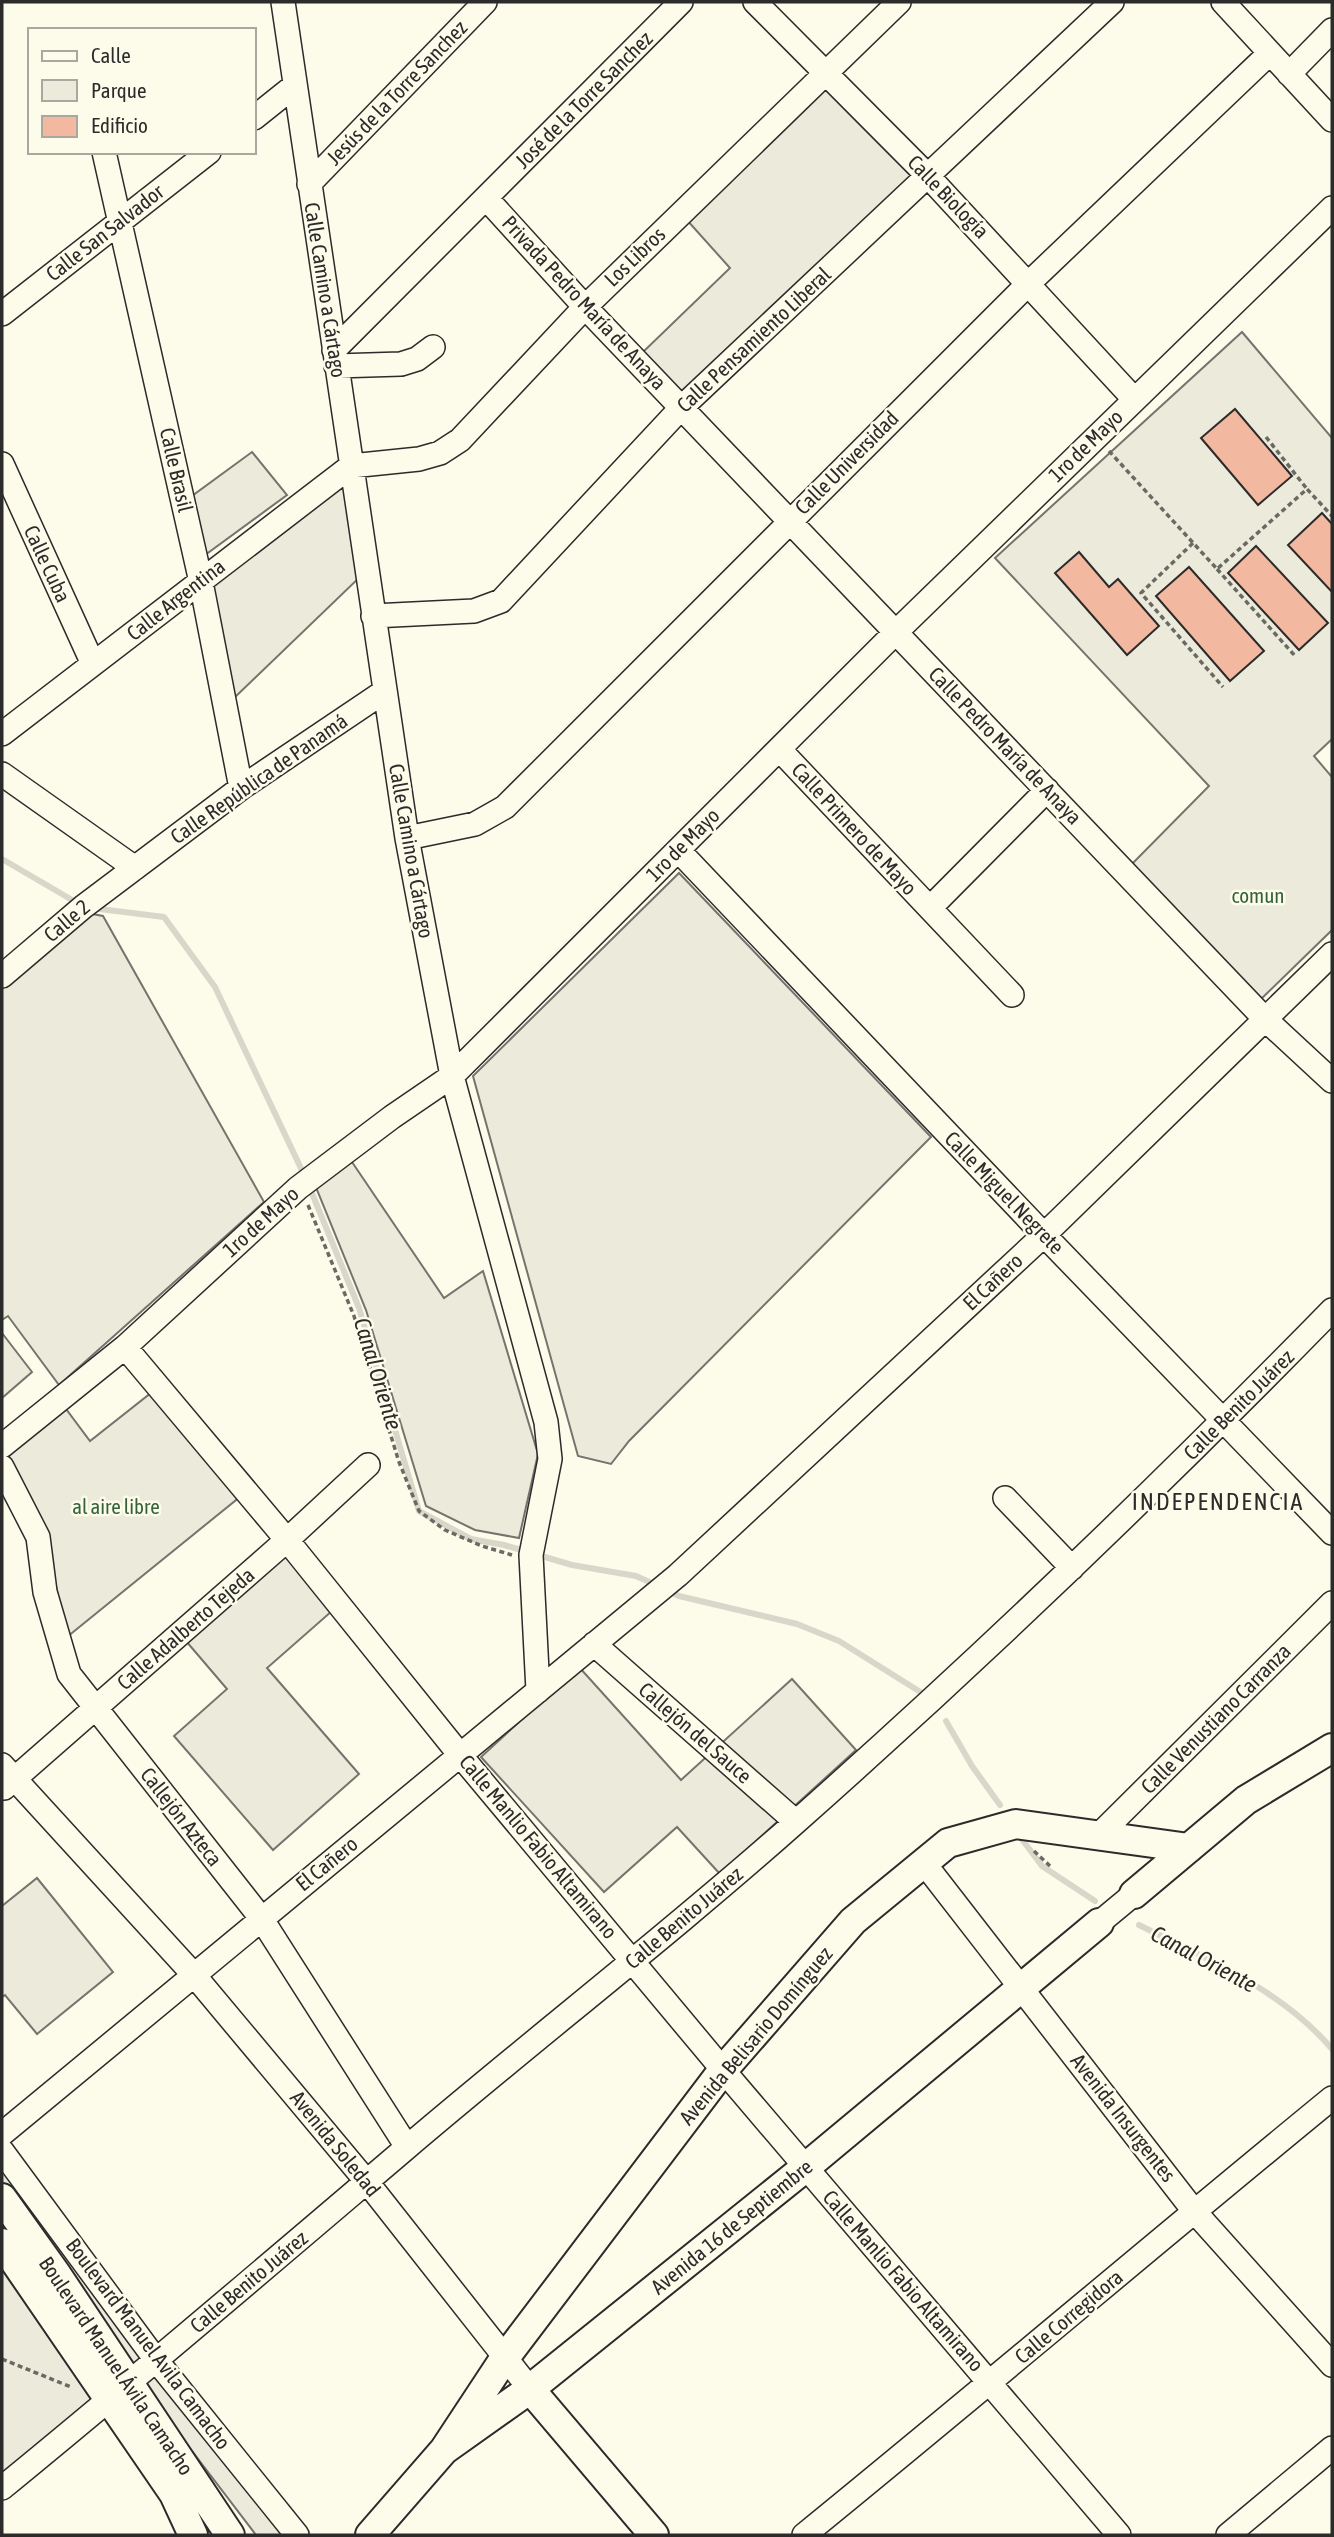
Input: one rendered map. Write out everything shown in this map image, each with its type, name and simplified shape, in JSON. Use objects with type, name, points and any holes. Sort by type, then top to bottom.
[{"type":"main road","points":[[1134,1894],[1247,1800],[1332,1748]]},
{"type":"main road","name":"Avenida Belisario Domínguez","points":[[444,2450],[504,2359],[723,2070],[853,1921],[948,1843],[1016,1824],[1189,1848]]},
{"type":"main road","name":"Avenida 16 de Septiembre","points":[[370,2535],[444,2450],[530,2389],[806,2168],[1100,1923]]},
{"type":"main road","name":"Boulevard Manuel Ávila Camacho","points":[[2,2198],[57,2275],[174,2494],[193,2535]]},
{"type":"main road","name":"Boulevard Manuel Ávila Camacho","points":[[2,2243],[230,2535]]},
{"type":"main road","name":"Avenida Soledad","points":[[530,2389],[654,2535]]},
{"type":"street","name":"Jesús de la Torre Sanchez","points":[[309,184],[485,2]]},
{"type":"street","name":"José de la Torre Sanchez","points":[[335,358],[486,198],[681,2]]},
{"type":"street","name":"Calle Biología","points":[[755,2],[927,175],[1134,399]]},
{"type":"street","name":"Los Libros","points":[[351,466],[418,459],[440,453],[460,440],[585,307],[899,2]]},
{"type":"street","name":"Calle Pensamiento Liberal","points":[[373,616],[474,611],[501,601],[681,408],[1112,2]]},
{"type":"street","points":[[1223,2],[1332,120]]},
{"type":"street","name":"Calle Camino a Cártago","points":[[287,5],[294,86],[407,838],[452,1076],[545,1422],[550,1459],[532,1549],[538,1691]]},
{"type":"street","points":[[1289,74],[1332,30]]},
{"type":"street","name":"Calle Universidad","points":[[407,838],[475,824],[505,807],[1029,283],[1270,53]]},
{"type":"street","points":[[256,116],[294,86]]},
{"type":"street","name":"Calle Brasil","points":[[104,154],[201,582],[241,788]]},
{"type":"street","name":"Calle San Salvador","points":[[2,314],[206,154]]},
{"type":"street","name":"Privada Pedro María de Anaya","points":[[486,198],[681,408]]},
{"type":"street","name":"1ro de Mayo","points":[[2,1446],[125,1347],[298,1188],[392,1117],[452,1076],[895,632],[1332,208]]},
{"type":"street","points":[[335,358],[401,364],[418,359],[433,347]]},
{"type":"street","name":"Calle Pedro María de Anaya","points":[[681,408],[1265,1019],[1332,1081]]},
{"type":"street","name":"Calle Cuba","points":[[2,464],[93,664]]},
{"type":"street","name":"Calle Argentina","points":[[2,734],[351,466]]},
{"type":"street","name":"Calle República de Panamá","points":[[135,868],[241,788],[385,691]]},
{"type":"street","name":"Calle Primero de Mayo","points":[[779,749],[1012,995]]},
{"type":"street","points":[[2,774],[135,868]]},
{"type":"street","points":[[930,908],[1047,790]]},
{"type":"street","name":"Calle Miguel Negrete","points":[[678,850],[1332,1533]]},
{"type":"street","name":"Calle 2","points":[[4,968],[135,868]]},
{"type":"street","name":"El Cañero","points":[[2,2134],[678,1575],[1044,1235],[1332,954]]},
{"type":"street","name":"Calle Benito Juárez","points":[[2,2488],[407,2147],[634,1961],[796,1822],[1072,1568],[1224,1421],[1332,1310]]},
{"type":"street","name":"Calle Manlio Fabio Altamirano","points":[[125,1347],[288,1540],[460,1755],[723,2070],[1119,2535]]},
{"type":"street","name":"Calle Adalberto Tejeda","points":[[6,1778],[96,1708],[288,1540],[368,1465]]},
{"type":"street","name":"Callejón Azteca","points":[[2,1466],[38,1537],[45,1592],[69,1674],[261,1918],[407,2147]]},
{"type":"street","points":[[1005,1498],[1072,1568]]},
{"type":"street","name":"Calle Venustiano Carranza","points":[[1099,1835],[1332,1603]]},
{"type":"street","name":"Callejón del Sauce","points":[[594,1644],[796,1822]]},
{"type":"street","name":"Avenida Soledad","points":[[6,1778],[194,1975],[367,2182],[530,2389]]},
{"type":"street","name":"Avenida Insurgentes","points":[[924,1863],[1194,2211],[1332,2365]]},
{"type":"street","points":[[1100,1923],[1134,1894]]},
{"type":"street","name":"Calle Corregidora","points":[[804,2535],[991,2383],[1332,2098]]},
{"type":"street","name":"Boulevard Manuel Avila Camacho","points":[[2,2151],[156,2360],[297,2535]]},
{"type":"street","points":[[1228,2535],[1332,2448]]},
{"type":"path","points":[[1095,436],[1296,656]]},
{"type":"path","points":[[1266,437],[1332,516]]},
{"type":"path","points":[[1217,569],[1307,489]]},
{"type":"path","points":[[1193,543],[1140,593],[1223,687]]},
{"type":"path","points":[[298,1188],[314,1217],[354,1315],[399,1462],[419,1511],[446,1530],[482,1546],[532,1549]]},
{"type":"path","points":[[2,2359],[72,2387]]},
{"type":"green space","points":[[822,86],[918,175],[681,394],[643,352],[730,268],[686,219]]},
{"type":"green space","name":"comun","points":[[1242,332],[1332,438],[1332,739],[1314,756],[1332,777],[1332,930],[1258,1002],[1128,868],[1209,786],[995,558]]},
{"type":"green space","points":[[252,452],[287,495],[205,555],[192,496]]},
{"type":"green space","points":[[347,478],[361,576],[232,700],[207,584]]},
{"type":"green space","points":[[679,873],[931,1137],[629,1441],[611,1464],[578,1456],[473,1076]]},
{"type":"green space","points":[[65,909],[103,916],[264,1202],[59,1385],[8,1316],[2,1320],[2,965]]},
{"type":"green space","points":[[352,1162],[444,1298],[483,1271],[538,1454],[519,1538],[475,1530],[426,1506],[366,1310],[315,1185]]},
{"type":"green space","points":[[2,1333],[32,1372],[2,1398]]},
{"type":"green space","name":"al aire libre","points":[[156,1389],[241,1496],[67,1637],[44,1531],[2,1454],[63,1405],[90,1441]]},
{"type":"green space","points":[[284,1555],[332,1611],[267,1668],[359,1774],[273,1850],[174,1736],[227,1689],[186,1641]]},
{"type":"green space","points":[[579,1667],[681,1780],[792,1679],[856,1750],[720,1874],[677,1827],[604,1892],[481,1757]]},
{"type":"green space","points":[[37,1878],[113,1972],[37,2034],[5,1995],[2,1997],[2,1906]]},
{"type":"green space","points":[[2,2156],[154,2360],[134,2376],[2,2191]]},
{"type":"green space","points":[[2,2258],[103,2399],[2,2484]]},
{"type":"green space","points":[[156,2362],[303,2535],[256,2535],[137,2379]]},
{"type":"building","points":[[1235,409],[1292,476],[1258,505],[1201,438]]},
{"type":"building","points":[[1322,513],[1332,524],[1332,592],[1288,545]]},
{"type":"building","points":[[1256,546],[1328,623],[1299,650],[1228,573]]},
{"type":"building","points":[[1079,552],[1109,587],[1118,579],[1159,626],[1127,655],[1055,573]]},
{"type":"building","points":[[1189,567],[1264,651],[1230,681],[1156,596]]},
{"type":"waterway","name":"Canal Oriente","points":[[2,859],[79,904]]},
{"type":"waterway","name":"Canal Oriente","points":[[92,908],[164,917],[215,987],[307,1181],[359,1308],[419,1511],[471,1539],[504,1545],[572,1565],[636,1576],[656,1585]]},
{"type":"waterway","name":"Canal Oriente","points":[[666,1590],[679,1596],[797,1624],[839,1641],[922,1693]]},
{"type":"waterway","name":"Canal Oriente","points":[[946,1721],[972,1766],[1000,1805]]},
{"type":"waterway","name":"Canal Oriente","points":[[1018,1834],[1042,1866],[1095,1901]]},
{"type":"waterway","name":"Canal Oriente","points":[[1139,1925],[1217,1964],[1267,1993],[1312,2028],[1332,2049]]},
{"type":"district","name":"INDEPENDENCIA","points":[[1218,1502]]}]
